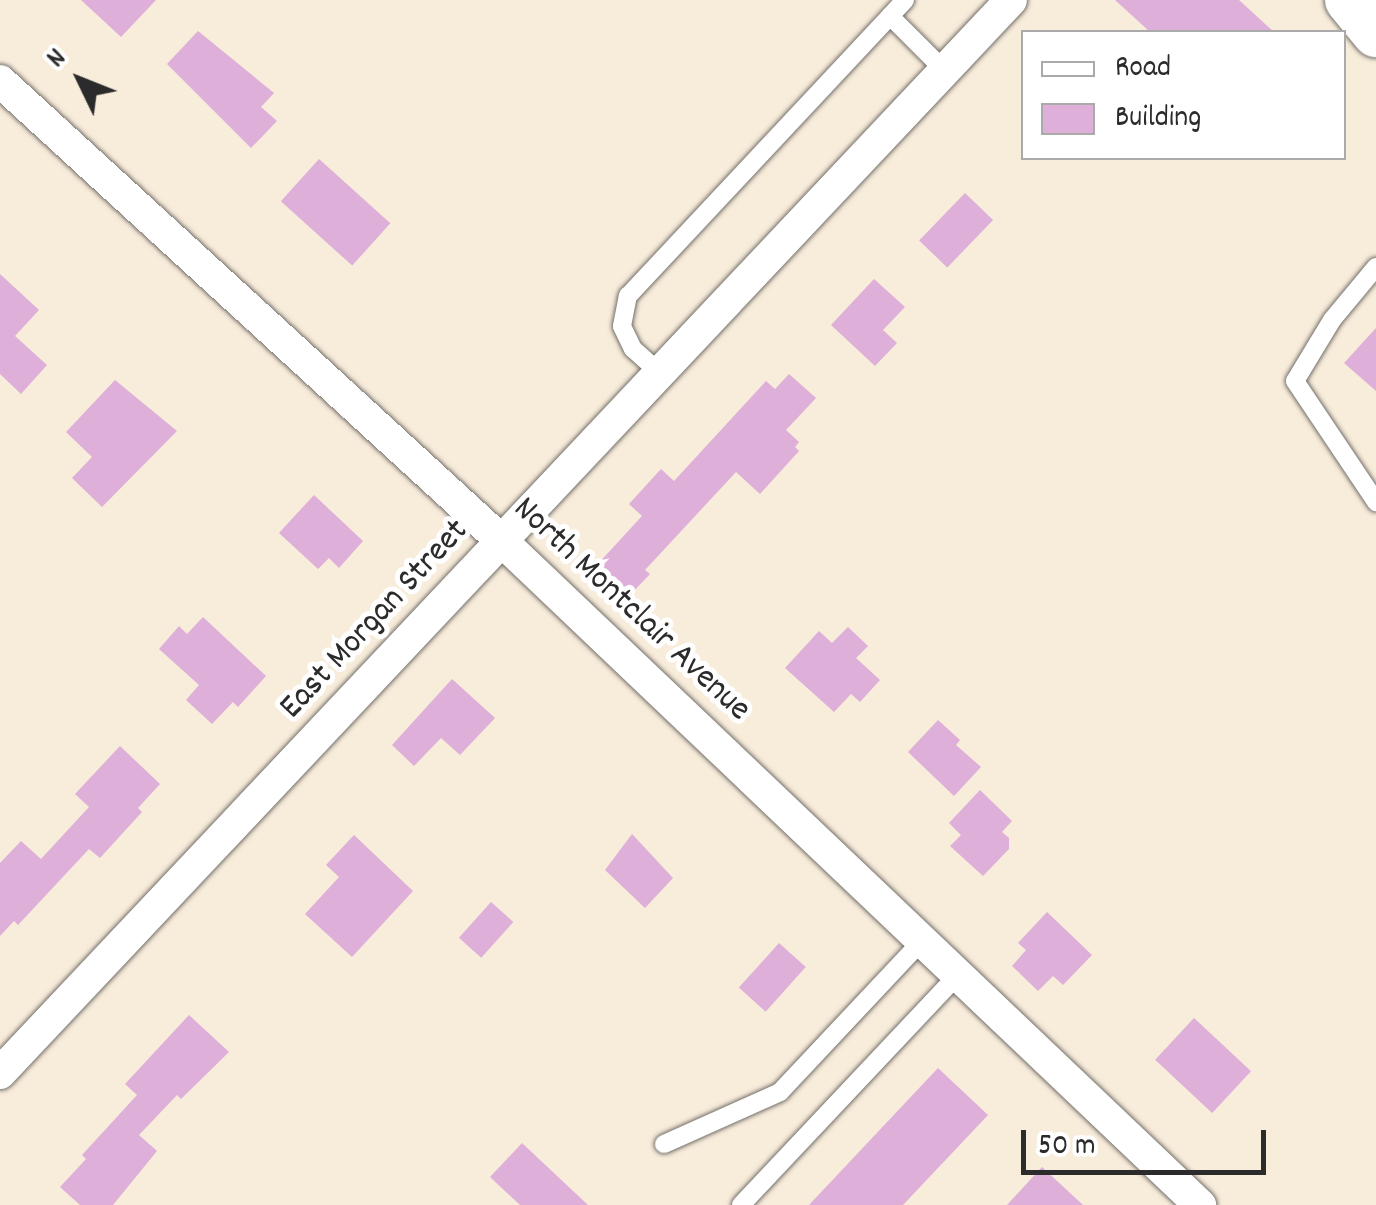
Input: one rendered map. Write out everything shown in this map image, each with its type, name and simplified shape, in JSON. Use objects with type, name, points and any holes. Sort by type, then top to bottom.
[{"type":"street","name":"East Morgan Street","points":[[0,1074],[1012,0]]},
{"type":"street","name":"North Montclair Avenue","points":[[0,81],[504,543],[1190,1202]]},
{"type":"lane","points":[[661,374],[633,349],[622,326],[628,296],[904,0]]},
{"type":"lane","points":[[890,16],[946,70]]},
{"type":"lane","points":[[1376,267],[1332,320],[1295,381],[1376,502]]},
{"type":"lane","points":[[664,1144],[780,1092],[922,941]]},
{"type":"lane","points":[[741,1205],[958,975]]},
{"type":"building","points":[[81,0],[156,0],[121,37]]},
{"type":"building","points":[[1115,0],[1239,0],[1272,30],[1148,30]]},
{"type":"building","points":[[198,31],[274,93],[261,107],[277,121],[251,148],[167,64]]},
{"type":"building","points":[[319,159],[390,223],[352,266],[281,201]]},
{"type":"building","points":[[965,193],[993,220],[947,268],[919,240]]},
{"type":"building","points":[[0,274],[39,310],[15,336],[47,365],[21,394],[0,374]]},
{"type":"building","points":[[874,279],[905,307],[883,330],[897,343],[875,366],[831,325]]},
{"type":"building","points":[[1376,328],[1376,391],[1344,363]]},
{"type":"building","points":[[789,374],[816,398],[786,430],[799,442],[795,447],[799,451],[760,494],[736,472],[645,570],[650,574],[629,596],[596,566],[642,516],[629,504],[661,469],[674,481],[766,381],[775,389]]},
{"type":"building","points":[[115,380],[177,431],[102,507],[72,478],[92,457],[66,432]]},
{"type":"building","points":[[314,495],[363,541],[339,568],[329,558],[318,569],[279,533]]},
{"type":"building","points":[[203,617],[266,676],[238,707],[233,702],[212,724],[186,700],[199,685],[159,649],[179,626],[187,634]]},
{"type":"building","points":[[848,627],[868,646],[856,658],[880,680],[860,702],[851,694],[834,712],[785,668],[819,631],[832,643]]},
{"type":"building","points":[[452,679],[495,718],[460,755],[441,738],[414,766],[392,745]]},
{"type":"building","points":[[938,720],[960,740],[956,745],[981,767],[954,796],[908,752]]},
{"type":"building","points":[[120,746],[160,784],[138,808],[142,812],[100,858],[89,849],[18,925],[14,921],[0,936],[0,863],[21,841],[41,859],[89,807],[75,794]]},
{"type":"building","points":[[980,790],[1012,821],[1002,832],[1009,838],[1009,849],[983,876],[950,846],[961,835],[949,823]]},
{"type":"building","points":[[632,834],[673,878],[645,908],[605,870]]},
{"type":"building","points":[[354,835],[413,891],[352,957],[305,914],[339,877],[326,865]]},
{"type":"building","points":[[491,902],[513,922],[481,958],[459,938]]},
{"type":"building","points":[[1047,912],[1092,955],[1063,985],[1053,976],[1038,991],[1012,966],[1026,950],[1018,943]]},
{"type":"building","points":[[779,943],[806,967],[766,1012],[739,988]]},
{"type":"building","points":[[189,1015],[229,1052],[181,1099],[177,1095],[139,1135],[157,1151],[113,1205],[80,1205],[60,1187],[86,1159],[82,1155],[137,1095],[125,1084]]},
{"type":"building","points":[[1194,1018],[1251,1071],[1212,1113],[1155,1060]]},
{"type":"building","points":[[938,1068],[988,1115],[903,1205],[809,1205]]},
{"type":"building","points":[[522,1143],[588,1205],[520,1205],[490,1177]]},
{"type":"building","points":[[1042,1167],[1083,1205],[1007,1205]]}]
